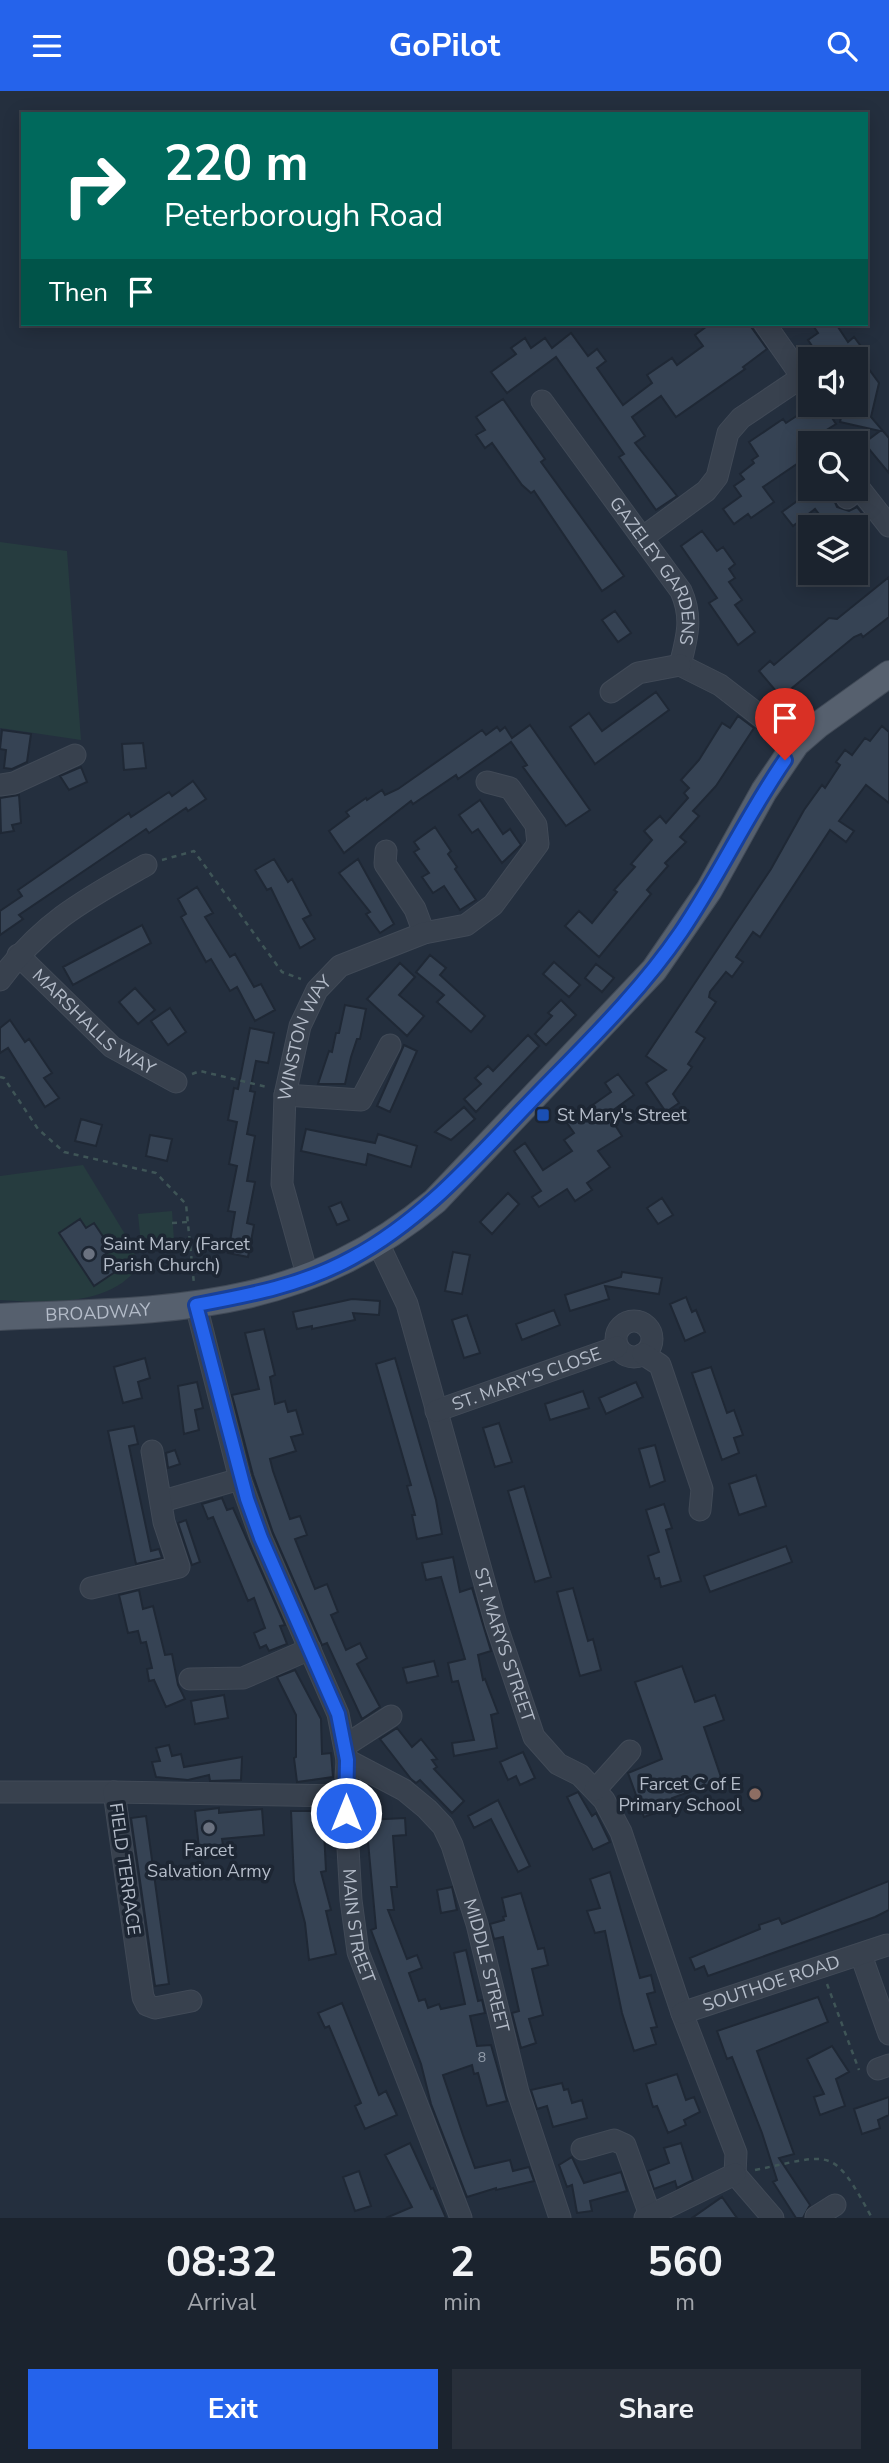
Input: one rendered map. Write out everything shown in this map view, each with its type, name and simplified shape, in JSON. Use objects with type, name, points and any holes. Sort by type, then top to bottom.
[{"type":"main road","name":"BROADWAY","points":[[0,1317],[278,1288],[308,1278],[379,1243],[435,1201],[654,970],[709,890],[764,791],[796,744],[889,674]]},
{"type":"street","points":[[642,538],[706,491],[718,477],[728,433],[741,418],[802,377],[766,326]]},
{"type":"street","name":"GAZELEY GARDENS","points":[[542,401],[681,591],[688,607],[689,627],[680,665],[720,685],[796,744]]},
{"type":"street","points":[[868,499],[889,526]]},
{"type":"street","points":[[611,692],[638,673],[680,665]]},
{"type":"street","points":[[0,785],[14,783],[64,756]]},
{"type":"street","name":"WINSTON WAY","points":[[308,1278],[282,1184],[285,1093],[312,986],[340,966],[424,933],[466,925],[493,905],[538,844],[536,825],[510,788],[487,782]]},
{"type":"street","points":[[386,851],[385,864],[415,909],[424,933]]},
{"type":"street","name":"MARSHALLS WAY","points":[[0,980],[18,955],[54,919],[146,865]]},
{"type":"street","name":"MARSHALLS WAY","points":[[18,955],[111,1047],[176,1081]]},
{"type":"street","points":[[285,1093],[362,1100],[390,1045]]},
{"type":"street","name":"ST. MARYS STREET","points":[[379,1243],[407,1304],[413,1361],[436,1411],[496,1624],[534,1737],[558,1763],[580,1775],[595,1790],[604,1800],[621,1832],[682,2013],[736,2153],[735,2174]]},
{"type":"street","name":"MAIN STREET","points":[[195,1298],[240,1479],[261,1538],[338,1714],[346,1752],[345,1796],[351,1901],[358,1952],[461,2218]]},
{"type":"street","name":"ST. MARY'S CLOSE","points":[[639,1321],[649,1328],[652,1339],[643,1355],[626,1356],[617,1347],[618,1329],[627,1322],[639,1321]]},
{"type":"street","name":"ST. MARY'S CLOSE","points":[[436,1411],[617,1347]]},
{"type":"street","points":[[643,1355],[660,1365],[702,1489],[701,1510]]},
{"type":"street","points":[[91,1588],[179,1567],[164,1522],[163,1501],[152,1451]]},
{"type":"street","points":[[163,1501],[240,1479]]},
{"type":"street","points":[[190,1679],[243,1678],[310,1649]]},
{"type":"street","points":[[346,1752],[391,1716]]},
{"type":"street","points":[[595,1790],[630,1751]]},
{"type":"street","name":"MIDDLE STREET","points":[[346,1752],[404,1790],[427,1809],[443,1826],[452,1845],[477,1924],[518,2092],[560,2218]]},
{"type":"street","points":[[0,1792],[114,1792]]},
{"type":"street","name":"FIELD TERRACE","points":[[191,2001],[155,2008],[147,2005],[143,1997],[114,1792],[345,1796]]},
{"type":"street","name":"SOUTHOE ROAD","points":[[682,2013],[887,1945]]},
{"type":"street","name":"SOUTHOE ROAD","points":[[861,1955],[889,2034]]},
{"type":"street","points":[[582,2149],[614,2140],[625,2145],[647,2217],[735,2174],[774,2218]]},
{"type":"street","points":[[816,2217],[835,2205]]},
{"type":"path","points":[[146,865],[194,851],[282,972],[312,986]]},
{"type":"path","points":[[176,1081],[200,1071],[285,1093]]},
{"type":"path","points":[[0,1077],[4,1078],[52,1144],[64,1152],[156,1173],[186,1204],[195,1298]]},
{"type":"path","points":[[173,1223],[188,1222]]},
{"type":"path","points":[[821,1968],[860,2074],[884,2067]]},
{"type":"path","points":[[735,2174],[818,2157],[829,2159],[841,2167],[872,2218]]},
{"type":"green space","points":[[0,542],[67,551],[81,740],[0,728]]},
{"type":"green space","points":[[83,1165],[131,1244],[139,1266],[127,1279],[112,1289],[94,1296],[37,1302],[0,1300],[0,1176]]},
{"type":"green space","points":[[172,1211],[174,1241],[141,1244],[138,1214]]},
{"type":"building","points":[[707,326],[750,326],[767,349],[743,367],[745,369],[676,417],[661,396],[632,417],[645,436],[635,443],[677,496],[656,510],[619,457],[624,454],[556,357],[507,393],[491,372],[516,354],[511,348],[525,338],[531,348],[545,338],[552,348],[571,333],[588,356],[597,349],[606,361],[597,368],[623,405],[652,383],[647,375],[672,358],[677,365],[703,346],[695,335]]},
{"type":"building","points":[[813,326],[837,326],[848,342],[854,337],[862,347],[813,347],[808,340],[818,333]]},
{"type":"building","points":[[868,368],[879,383],[871,417],[889,438],[889,473],[868,448],[868,440],[880,431],[840,422],[841,417],[868,417]]},
{"type":"building","points":[[503,399],[545,459],[541,462],[624,576],[602,591],[534,491],[531,493],[522,485],[492,443],[485,448],[476,435],[485,430],[476,417]]},
{"type":"building","points":[[798,415],[831,417],[836,424],[825,431],[798,431],[798,463],[763,487],[774,502],[751,518],[748,514],[734,524],[723,509],[741,496],[734,486],[744,479],[740,474],[754,463],[752,460],[758,456],[749,442],[783,419],[786,423]]},
{"type":"building","points":[[798,500],[834,501],[837,507],[849,511],[857,507],[863,515],[820,515],[815,509],[807,515],[798,515],[798,522],[793,526],[782,512]]},
{"type":"building","points":[[702,531],[717,551],[723,547],[735,564],[729,569],[735,578],[729,582],[742,600],[735,605],[755,632],[738,645],[709,603],[717,598],[681,546]]},
{"type":"building","points":[[889,577],[889,617],[863,637],[861,634],[854,637],[781,697],[759,671],[770,661],[774,665],[829,618],[837,619]]},
{"type":"building","points":[[615,611],[631,633],[618,642],[602,620]]},
{"type":"building","points":[[656,692],[669,710],[595,764],[570,727],[589,713],[602,731]]},
{"type":"building","points":[[738,716],[754,728],[716,786],[693,811],[699,816],[680,837],[686,842],[665,863],[668,866],[647,890],[651,894],[599,957],[565,926],[579,911],[592,923],[617,892],[614,890],[635,867],[631,864],[652,840],[644,831],[660,816],[666,823],[688,798],[684,793],[689,788],[681,780],[699,760],[722,723],[730,728]]},
{"type":"building","points":[[530,725],[590,810],[566,826],[523,767],[527,765],[511,742],[458,779],[456,775],[413,804],[411,801],[344,853],[329,831],[349,816],[346,812],[366,798],[367,800],[382,790],[385,795],[398,789],[482,730],[486,735],[497,727],[500,731],[505,727],[512,738]]},
{"type":"building","points":[[882,726],[889,732],[889,803],[866,785],[839,821],[854,831],[846,842],[830,830],[760,937],[753,932],[736,957],[743,962],[732,977],[726,972],[710,992],[709,997],[716,1002],[696,1032],[705,1038],[688,1064],[692,1067],[673,1094],[679,1103],[666,1112],[646,1083],[666,1070],[646,1056],[771,869],[804,810],[822,785],[825,788],[840,765],[836,762],[845,750],[852,755],[865,738],[870,741]]},
{"type":"building","points":[[2,730],[31,734],[27,762],[12,769],[4,768],[6,750],[0,749]]},
{"type":"building","points":[[143,743],[146,768],[124,770],[122,744]]},
{"type":"building","points":[[81,767],[87,782],[69,790],[60,776]]},
{"type":"building","points":[[193,781],[206,799],[188,811],[186,808],[149,833],[146,829],[19,915],[23,919],[0,935],[0,911],[22,896],[18,890],[129,813],[131,817],[169,792],[172,796]]},
{"type":"building","points":[[19,795],[21,823],[12,825],[14,831],[1,833],[0,798]]},
{"type":"building","points":[[480,800],[503,834],[510,829],[521,845],[502,863],[478,829],[472,833],[459,815]]},
{"type":"building","points":[[435,827],[451,851],[448,854],[457,867],[455,869],[476,900],[460,910],[444,886],[433,893],[422,877],[429,873],[414,852],[419,849],[414,842]]},
{"type":"building","points":[[274,859],[288,882],[292,879],[311,915],[303,919],[315,939],[300,948],[271,888],[267,890],[255,870]]},
{"type":"building","points":[[358,859],[394,924],[380,933],[366,914],[370,912],[339,873]]},
{"type":"building","points":[[197,887],[213,913],[205,917],[230,957],[235,954],[254,987],[261,984],[275,1010],[255,1021],[237,987],[230,991],[211,959],[206,962],[181,917],[186,914],[178,899]]},
{"type":"building","points":[[142,925],[151,943],[73,985],[63,967]]},
{"type":"building","points":[[430,955],[446,968],[440,975],[485,1016],[471,1032],[437,1002],[444,995],[416,972]]},
{"type":"building","points":[[554,962],[580,985],[569,997],[543,974]]},
{"type":"building","points":[[400,963],[415,977],[399,995],[424,1016],[407,1036],[367,999]]},
{"type":"building","points":[[596,964],[614,978],[602,992],[585,978]]},
{"type":"building","points":[[135,988],[155,1010],[138,1024],[119,1002]]},
{"type":"building","points":[[561,1000],[576,1015],[546,1045],[535,1034],[552,1016],[548,1013]]},
{"type":"building","points":[[345,1005],[366,1009],[360,1039],[357,1039],[351,1057],[345,1084],[318,1084],[329,1051],[332,1052],[336,1033],[339,1033]]},
{"type":"building","points":[[170,1008],[186,1032],[168,1045],[151,1021]]},
{"type":"building","points":[[10,1020],[25,1042],[29,1039],[52,1073],[44,1078],[59,1098],[45,1107],[8,1048],[0,1053],[0,1028]]},
{"type":"building","points":[[250,1028],[274,1033],[268,1063],[256,1061],[250,1091],[255,1092],[247,1134],[255,1136],[247,1181],[255,1182],[247,1223],[254,1225],[248,1257],[228,1253],[235,1212],[228,1211],[237,1166],[229,1164],[237,1122],[228,1120],[234,1088],[238,1089]]},
{"type":"building","points":[[528,1035],[539,1046],[476,1112],[464,1099],[481,1084],[475,1078],[488,1066],[493,1071]]},
{"type":"building","points":[[404,1045],[417,1051],[390,1112],[377,1106]]},
{"type":"building","points":[[618,1074],[634,1095],[608,1114],[622,1136],[598,1151],[610,1167],[587,1183],[592,1190],[575,1201],[567,1189],[539,1207],[532,1197],[541,1191],[514,1151],[525,1143],[543,1170],[572,1151],[564,1140],[574,1133],[567,1123],[611,1092],[605,1083]]},
{"type":"building","points":[[464,1107],[475,1119],[451,1140],[435,1132]]},
{"type":"building","points":[[81,1119],[102,1125],[96,1146],[75,1141]]},
{"type":"building","points":[[306,1129],[375,1143],[378,1134],[417,1146],[411,1167],[368,1154],[366,1165],[301,1151]]},
{"type":"building","points":[[150,1135],[172,1139],[167,1161],[146,1156]]},
{"type":"building","points":[[508,1193],[519,1204],[492,1234],[480,1222]]},
{"type":"building","points":[[662,1198],[673,1215],[658,1224],[647,1208]]},
{"type":"building","points":[[341,1202],[349,1220],[337,1225],[329,1207]]},
{"type":"building","name":"Saint Mary (Farcet Parish Church)","points":[[80,1219],[86,1228],[94,1223],[112,1250],[104,1255],[115,1272],[94,1286],[59,1233]]},
{"type":"building","points":[[453,1252],[470,1255],[462,1294],[445,1291]]},
{"type":"building","points":[[622,1272],[662,1278],[659,1294],[605,1286],[609,1299],[570,1311],[565,1295],[621,1277]]},
{"type":"building","points":[[686,1297],[692,1312],[696,1310],[705,1332],[685,1341],[670,1304]]},
{"type":"building","points":[[352,1299],[380,1301],[379,1315],[353,1313],[355,1320],[312,1329],[312,1326],[297,1329],[293,1312]]},
{"type":"building","points":[[554,1310],[560,1325],[522,1340],[516,1324]]},
{"type":"building","points":[[467,1315],[480,1353],[464,1358],[452,1320]]},
{"type":"building","points":[[264,1329],[275,1375],[270,1377],[275,1404],[285,1401],[288,1412],[296,1410],[303,1434],[291,1437],[296,1451],[270,1459],[273,1471],[290,1519],[300,1516],[307,1535],[295,1539],[315,1589],[327,1584],[338,1612],[331,1615],[346,1650],[360,1643],[367,1658],[357,1664],[380,1707],[362,1719],[327,1643],[322,1645],[273,1533],[253,1475],[232,1395],[259,1389],[245,1333]]},
{"type":"building","points":[[145,1358],[150,1378],[138,1382],[142,1398],[123,1403],[114,1367]]},
{"type":"building","points":[[395,1358],[436,1500],[442,1534],[417,1539],[412,1515],[415,1515],[407,1486],[411,1485],[376,1364]]},
{"type":"building","points":[[711,1367],[727,1413],[734,1410],[743,1435],[734,1438],[739,1453],[722,1460],[692,1373]]},
{"type":"building","points":[[197,1382],[203,1408],[195,1410],[199,1430],[184,1434],[178,1386]]},
{"type":"building","points":[[636,1382],[643,1397],[606,1414],[599,1398]]},
{"type":"building","points":[[583,1391],[589,1408],[550,1420],[545,1404]]},
{"type":"building","points":[[499,1423],[512,1462],[495,1467],[483,1428]]},
{"type":"building","points":[[134,1426],[138,1444],[129,1446],[151,1551],[159,1549],[162,1558],[136,1564],[108,1431]]},
{"type":"building","points":[[655,1445],[665,1481],[650,1487],[639,1449]]},
{"type":"building","points":[[175,1450],[180,1464],[168,1468],[166,1453]]},
{"type":"building","points":[[756,1475],[766,1506],[739,1515],[729,1484]]},
{"type":"building","points":[[524,1486],[551,1577],[535,1582],[508,1491]]},
{"type":"building","points":[[222,1498],[227,1510],[233,1508],[285,1625],[280,1626],[287,1644],[269,1651],[266,1645],[260,1648],[254,1633],[265,1628],[254,1598],[248,1601],[213,1517],[208,1519],[202,1504]]},
{"type":"building","points":[[664,1504],[672,1528],[666,1530],[681,1581],[661,1587],[659,1578],[655,1579],[648,1556],[659,1552],[646,1510]]},
{"type":"building","points":[[186,1520],[200,1562],[192,1565],[178,1523]]},
{"type":"building","points":[[786,1546],[792,1562],[710,1592],[704,1576]]},
{"type":"building","points":[[453,1557],[460,1592],[472,1588],[491,1651],[478,1655],[483,1680],[485,1679],[498,1713],[491,1715],[497,1748],[454,1756],[452,1743],[474,1740],[458,1681],[452,1682],[448,1663],[465,1659],[441,1577],[426,1580],[422,1563]]},
{"type":"building","points":[[573,1588],[588,1641],[593,1639],[601,1670],[580,1676],[557,1592]]},
{"type":"building","points":[[139,1590],[143,1609],[153,1606],[165,1655],[172,1654],[178,1685],[185,1699],[166,1707],[154,1680],[149,1681],[147,1669],[152,1668],[146,1642],[141,1643],[138,1631],[128,1633],[119,1595]]},
{"type":"building","points":[[434,1661],[438,1676],[407,1683],[403,1668]]},
{"type":"building","points":[[682,1666],[695,1702],[715,1695],[724,1720],[704,1727],[722,1780],[672,1798],[675,1806],[644,1817],[628,1773],[662,1759],[635,1682]]},
{"type":"building","points":[[295,1670],[321,1719],[322,1754],[331,1753],[333,1777],[297,1782],[294,1758],[296,1715],[277,1677]]},
{"type":"building","points":[[224,1695],[228,1718],[195,1724],[191,1701]]},
{"type":"building","points":[[397,1728],[412,1747],[421,1739],[437,1759],[432,1760],[437,1767],[434,1769],[464,1801],[452,1813],[420,1780],[416,1783],[411,1779],[380,1739]]},
{"type":"building","points":[[169,1745],[172,1756],[181,1754],[184,1767],[242,1757],[241,1780],[210,1781],[209,1775],[188,1780],[156,1777],[152,1762],[160,1761],[156,1748]]},
{"type":"building","points":[[523,1752],[535,1778],[520,1785],[516,1776],[508,1780],[500,1762]]},
{"type":"building","points":[[578,1792],[592,1816],[596,1813],[610,1842],[593,1850],[567,1797]]},
{"type":"building","points":[[498,1800],[530,1866],[518,1872],[491,1819],[474,1828],[468,1816]]},
{"type":"building","points":[[219,1808],[219,1813],[262,1809],[264,1835],[222,1839],[223,1845],[199,1848],[195,1811]]},
{"type":"building","points":[[291,1811],[323,1811],[326,1871],[321,1872],[331,1910],[326,1911],[336,1954],[309,1960],[305,1923],[294,1881]]},
{"type":"building","points":[[146,1816],[169,1984],[155,1986],[131,1818]]},
{"type":"building","points":[[405,1818],[406,1835],[393,1836],[397,1887],[391,1887],[394,1910],[388,1910],[407,1959],[417,1955],[422,1968],[409,1973],[419,2001],[425,1999],[428,2008],[439,2004],[441,2009],[465,2004],[454,1953],[466,1950],[478,2001],[482,2000],[485,2013],[470,2016],[477,2046],[491,2045],[507,2101],[487,2106],[478,2073],[474,2074],[472,2065],[443,2075],[463,2135],[475,2168],[510,2160],[513,2171],[529,2167],[534,2181],[467,2197],[431,2104],[421,2064],[371,1930],[376,1928],[366,1820]]},
{"type":"building","points":[[610,1872],[640,1978],[651,1975],[655,1992],[647,1994],[657,2027],[651,2028],[656,2044],[634,2051],[622,2013],[605,1931],[595,1933],[587,1911],[600,1908],[590,1879]]},
{"type":"building","points":[[889,1881],[889,1910],[875,1917],[708,1976],[704,1966],[695,1970],[690,1958],[760,1929],[759,1925],[779,1918],[782,1924]]},
{"type":"building","points":[[452,1887],[457,1910],[441,1913],[437,1890]]},
{"type":"building","points":[[521,1893],[538,1949],[544,1948],[548,1965],[532,1969],[543,2015],[529,2019],[536,2043],[521,2048],[512,2013],[519,2011],[503,1937],[494,1939],[490,1924],[504,1920],[503,1917],[506,1916],[502,1898]]},
{"type":"building","points":[[818,1997],[828,2022],[757,2051],[794,2154],[779,2158],[810,2205],[803,2218],[796,2218],[773,2182],[777,2180],[762,2133],[732,2057],[727,2059],[717,2031]]},
{"type":"building","points":[[342,2003],[379,2095],[386,2091],[397,2115],[365,2129],[355,2106],[361,2103],[329,2026],[325,2028],[318,2013]]},
{"type":"building","points":[[832,2046],[849,2072],[836,2079],[845,2106],[820,2115],[814,2097],[824,2094],[807,2059]]},
{"type":"building","points":[[677,2074],[686,2100],[694,2097],[700,2112],[684,2120],[686,2125],[668,2133],[657,2106],[653,2107],[646,2084]]},
{"type":"building","points":[[562,2083],[564,2090],[568,2089],[572,2103],[582,2100],[587,2118],[553,2127],[547,2106],[537,2109],[531,2090]]},
{"type":"building","points":[[889,2097],[889,2115],[878,2120],[880,2128],[862,2134],[854,2109]]},
{"type":"building","points":[[410,2143],[446,2218],[386,2218],[412,2207],[385,2155]]},
{"type":"building","points":[[681,2143],[693,2180],[677,2188],[675,2181],[654,2189],[648,2171],[669,2163],[664,2148]]},
{"type":"building","points":[[572,2157],[584,2183],[621,2172],[627,2191],[590,2201],[592,2211],[577,2213],[572,2185],[567,2187],[559,2165]]},
{"type":"building","points":[[359,2171],[371,2206],[355,2211],[343,2177]]},
{"type":"building","points":[[722,2197],[737,2218],[692,2218]]},
{"type":"place","name":"St Mary's Street","points":[[543,1115]]},
{"type":"place","name":"Saint Mary (Farcet Parish Church)","points":[[89,1254]]},
{"type":"place","name":"Farcet C of E Primary School","points":[[755,1794]]},
{"type":"place","name":"Farcet Salvation Army","points":[[209,1828]]},
{"type":"route","points":[[346,1813],[346,1745],[338,1714],[261,1538],[240,1479],[196,1305],[278,1288],[308,1278],[379,1243],[435,1201],[654,970],[709,890],[764,791],[785,760]]}]
